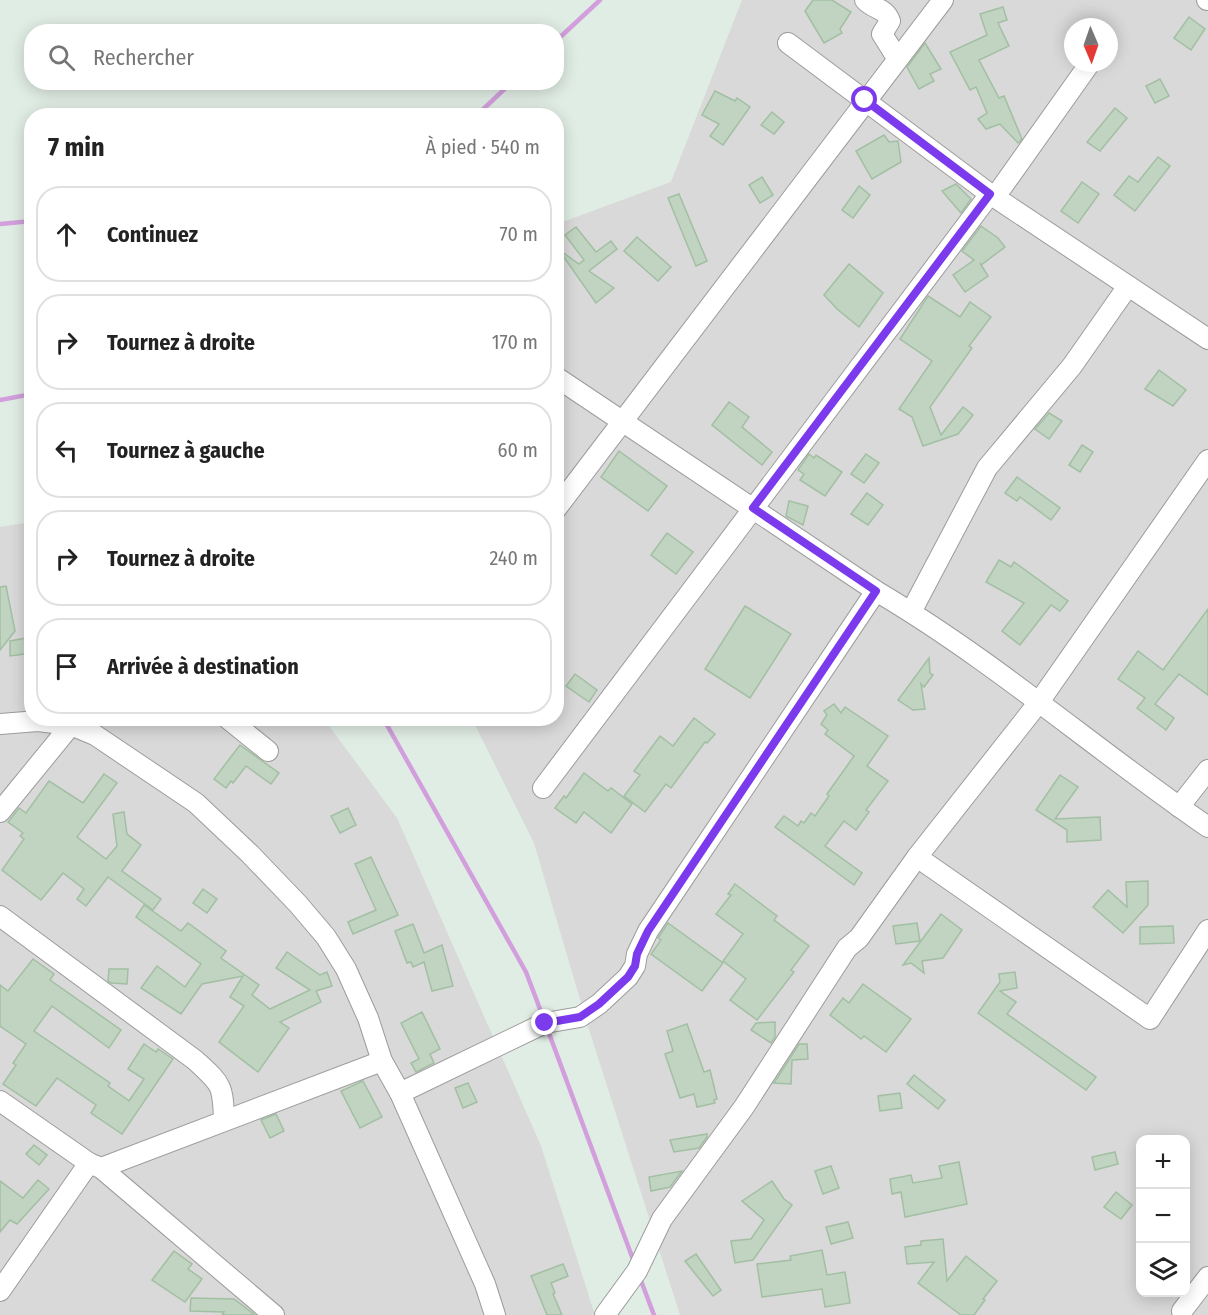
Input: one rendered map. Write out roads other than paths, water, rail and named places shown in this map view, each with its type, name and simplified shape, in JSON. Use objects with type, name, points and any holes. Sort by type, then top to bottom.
[{"type":"street","points":[[865,0],[871,7],[883,9],[888,15],[890,21],[882,34],[897,58]]},
{"type":"street","points":[[564,498],[943,0]]},
{"type":"street","points":[[788,43],[992,196],[1208,339]]},
{"type":"street","points":[[543,788],[1083,72]]},
{"type":"street","points":[[911,612],[987,468],[1072,366],[1128,286]]},
{"type":"street","points":[[564,382],[911,612],[1039,702],[1208,827]]},
{"type":"street","points":[[605,1315],[637,1271],[662,1219],[744,1107],[847,948],[860,939],[917,857],[1039,702],[1205,472]]},
{"type":"street","points":[[400,1093],[545,1023],[580,1017],[599,1004],[628,977],[635,966],[637,954],[648,931],[876,591]]},
{"type":"street","points":[[0,724],[24,722]]},
{"type":"street","points":[[0,812],[70,726]]},
{"type":"street","points":[[73,726],[95,735],[196,803],[250,854],[298,904],[326,938],[346,969],[368,1018],[382,1061],[400,1093],[485,1284],[495,1315]]},
{"type":"street","points":[[237,726],[268,751]]},
{"type":"street","points":[[1179,807],[1208,770]]},
{"type":"street","points":[[917,857],[1150,1019],[1208,930]]},
{"type":"street","points":[[0,916],[195,1060],[218,1081],[224,1095],[224,1120]]},
{"type":"street","points":[[0,1291],[95,1166],[382,1061]]},
{"type":"street","points":[[0,1101],[95,1166],[274,1315]]},
{"type":"street","points":[[1182,1311],[1208,1277]]},
{"type":"waterway","points":[[564,34],[600,0]]},
{"type":"waterway","points":[[484,108],[504,90]]},
{"type":"waterway","points":[[0,224],[24,222]]},
{"type":"waterway","points":[[0,400],[24,396]]},
{"type":"waterway","points":[[388,726],[526,972],[543,1017]]},
{"type":"waterway","points":[[547,1028],[634,1262]]},
{"type":"waterway","points":[[640,1278],[654,1315]]}]
